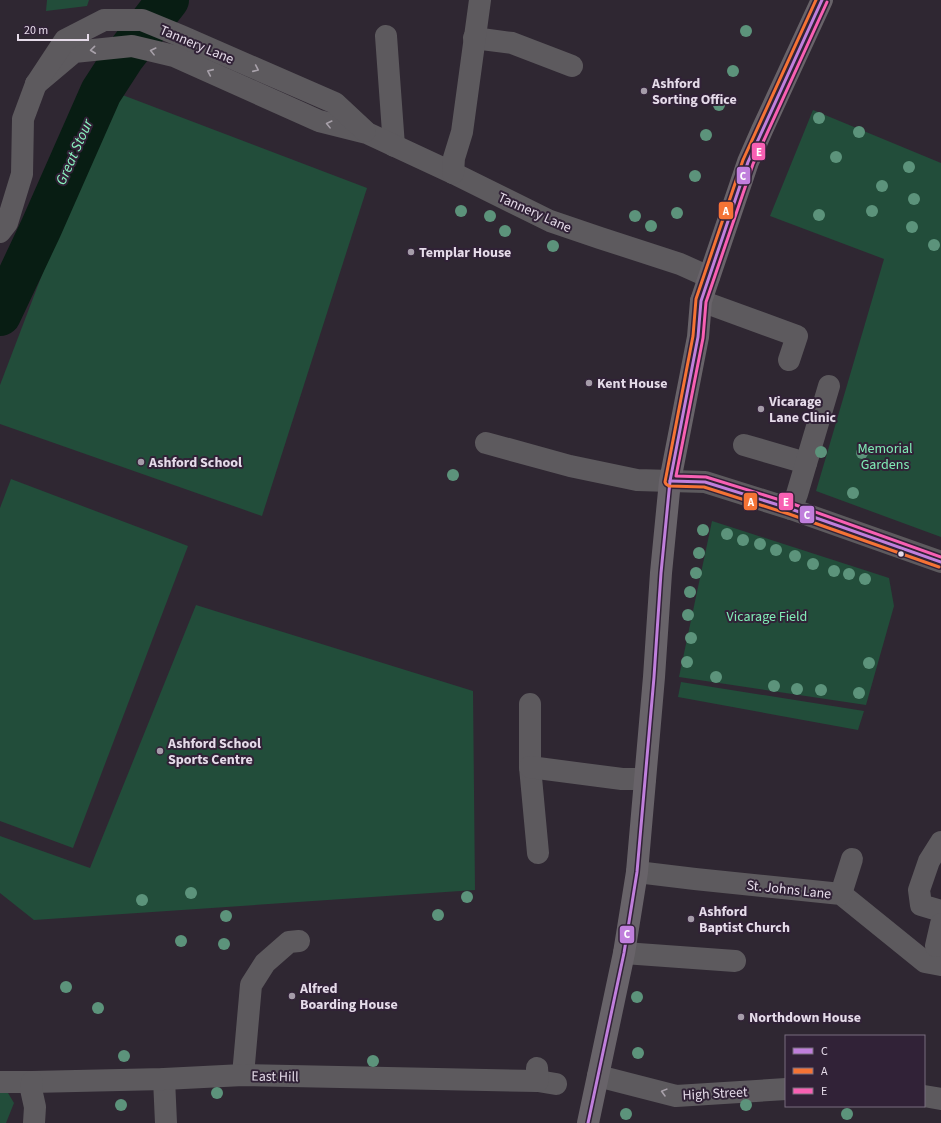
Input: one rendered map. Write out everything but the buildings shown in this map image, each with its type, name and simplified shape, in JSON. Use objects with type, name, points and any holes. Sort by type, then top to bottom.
[{"type":"main road","points":[[588,1123],[624,953],[636,872],[670,481],[698,337],[701,302],[748,162],[822,0]]},
{"type":"street","points":[[453,173],[454,158],[462,132],[480,0]]},
{"type":"street","name":"Tannery Lane","points":[[0,232],[7,224],[22,174],[23,119],[36,84],[65,40],[104,20],[142,20],[181,36],[335,103],[367,133]]},
{"type":"street","points":[[386,36],[394,146]]},
{"type":"street","points":[[474,38],[512,43],[572,66]]},
{"type":"street","name":"Tannery Lane","points":[[36,84],[74,52],[132,46],[174,56],[319,121],[367,133],[453,173],[550,221],[680,264],[709,276]]},
{"type":"street","points":[[701,302],[797,336],[789,360]]},
{"type":"street","points":[[791,509],[797,494],[829,386]]},
{"type":"street","points":[[486,443],[570,466],[637,480],[705,482],[791,509],[941,562]]},
{"type":"street","points":[[744,445],[806,462]]},
{"type":"street","points":[[530,704],[530,767],[538,853]]},
{"type":"street","points":[[530,767],[622,779],[645,780]]},
{"type":"street","points":[[941,842],[929,861],[919,890],[921,905],[941,911]]},
{"type":"street","points":[[841,894],[852,859]]},
{"type":"street","name":"St. Johns Lane","points":[[636,872],[841,894],[925,962],[938,955]]},
{"type":"street","points":[[938,955],[941,924]]},
{"type":"street","points":[[243,1075],[251,985],[265,963],[289,942],[299,940]]},
{"type":"street","points":[[624,953],[735,961]]},
{"type":"street","name":"East Hill","points":[[0,1082],[164,1079],[243,1075],[544,1078]]},
{"type":"street","name":"High Street","points":[[598,1076],[676,1096],[785,1089]]},
{"type":"street","points":[[164,1079],[166,1123]]},
{"type":"street","points":[[32,1082],[31,1090],[35,1107],[34,1123]]},
{"type":"street","points":[[925,1096],[941,1099]]},
{"type":"green space","points":[[47,0],[89,0],[87,6],[46,11]]},
{"type":"green space","points":[[112,91],[367,188],[262,516],[0,424],[0,385]]},
{"type":"green space","name":"Memorial Gardens","points":[[813,110],[941,163],[941,537],[816,491],[884,259],[770,216]]},
{"type":"green space","points":[[11,479],[188,546],[73,848],[0,821],[0,508]]},
{"type":"green space","name":"Vicarage Field","points":[[712,521],[889,578],[894,606],[866,705],[679,677]]},
{"type":"green space","points":[[196,605],[473,691],[475,890],[34,920],[0,893],[0,836],[90,868]]},
{"type":"green space","points":[[681,682],[864,711],[858,730],[678,697]]},
{"type":"green space","points":[[0,1093],[8,1093],[14,1103],[6,1123],[0,1123]]},
{"type":"waterway","name":"Great Stour","points":[[0,315],[41,228],[101,92],[123,58],[168,0]]},
{"type":"transit line","name":"A","points":[[816,0],[743,160],[696,299],[693,336],[665,482],[669,486],[704,487],[789,514],[939,567]]},
{"type":"transit line","name":"C","points":[[588,1123],[624,953],[637,872],[654,677],[661,573],[670,481],[698,337],[701,301],[748,162],[822,0]]},
{"type":"transit line","name":"E","points":[[827,2],[753,164],[706,302],[703,338],[676,476],[706,477],[793,504],[941,557]]},
{"type":"transit line","name":"C","points":[[670,481],[705,482],[791,509],[941,562]]},
{"type":"place","name":"Ashford Sorting Office","points":[[644,91]]},
{"type":"place","name":"Templar House","points":[[411,252]]},
{"type":"place","name":"Kent House","points":[[589,383]]},
{"type":"place","name":"Vicarage Lane Clinic","points":[[761,409]]},
{"type":"place","name":"Ashford School","points":[[141,462]]},
{"type":"place","name":"Ashford School Sports Centre","points":[[160,751]]},
{"type":"place","name":"Ashford Baptist Church","points":[[691,919]]},
{"type":"place","name":"Alfred Boarding House","points":[[292,996]]},
{"type":"place","name":"Northdown House","points":[[741,1017]]}]
